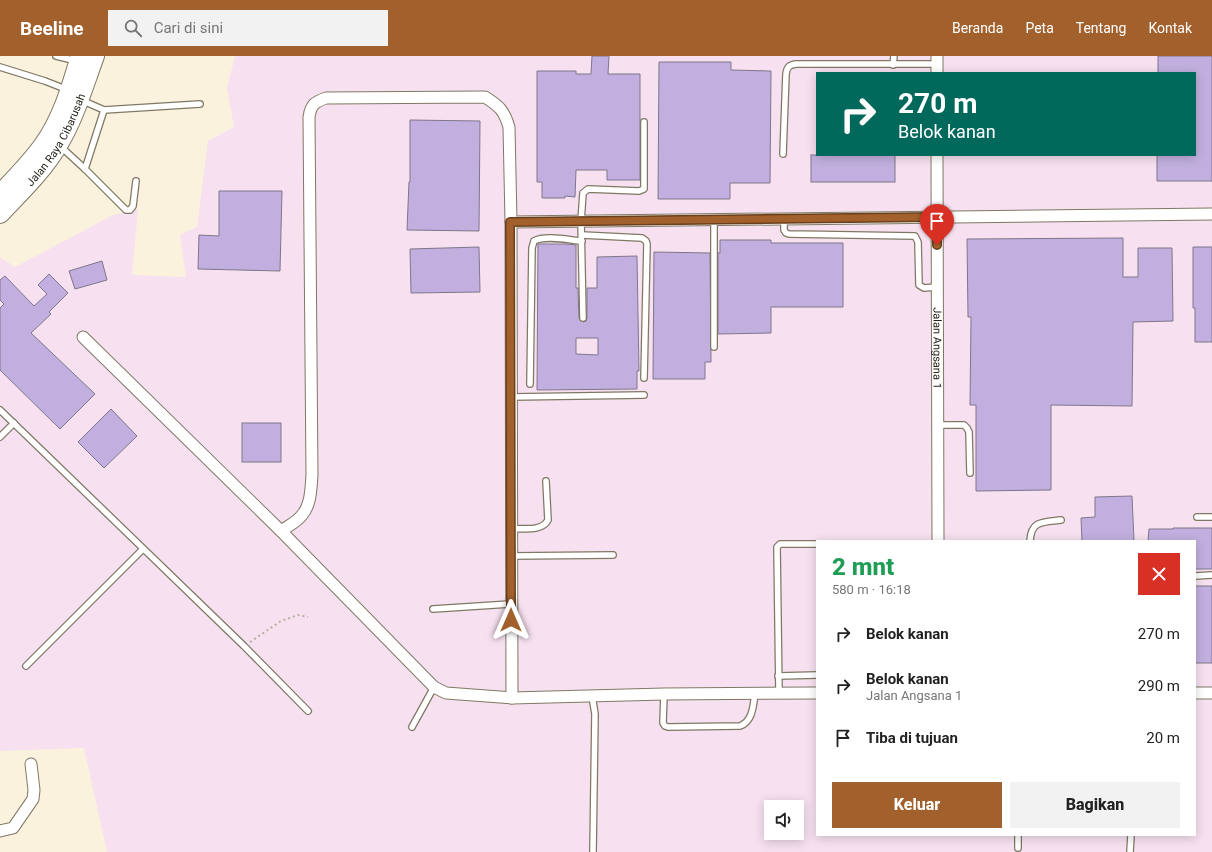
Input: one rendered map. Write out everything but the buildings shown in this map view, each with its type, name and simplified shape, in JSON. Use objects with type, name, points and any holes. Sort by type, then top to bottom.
[{"type":"main road","name":"Jalan Raya Cibarusah","points":[[0,214],[44,166],[59,145],[70,124],[84,58]]},
{"type":"main road","name":"Jalan Raya Cibarusah","points":[[0,194],[30,162],[44,144],[75,95]]},
{"type":"street","points":[[281,531],[301,516],[306,510],[310,496],[312,475],[309,117],[314,104],[326,98],[485,97],[498,106],[505,115],[508,127],[510,222],[512,698]]},
{"type":"street","name":"Jalan Angsana 1","points":[[937,156],[938,540]]},
{"type":"street","points":[[510,222],[1212,214]]},
{"type":"street","points":[[83,337],[281,531],[434,687],[446,693],[512,698],[664,694],[816,694]]},
{"type":"street","points":[[1196,693],[1212,693]]},
{"type":"street","points":[[0,831],[13,828],[33,799],[34,790],[31,764]]},
{"type":"lane","points":[[56,56],[84,58]]},
{"type":"lane","points":[[893,65],[894,56]]},
{"type":"lane","points":[[783,154],[787,68],[796,64],[937,64]]},
{"type":"lane","points":[[0,67],[45,81],[104,110],[200,104]]},
{"type":"lane","points":[[85,169],[104,110]]},
{"type":"lane","points":[[583,318],[582,198],[585,191],[588,189],[639,191],[644,188],[644,122]]},
{"type":"lane","points":[[59,145],[126,210],[130,210],[134,206],[136,182]]},
{"type":"lane","points":[[784,219],[784,230],[789,234],[915,236],[918,242],[919,285],[924,288],[937,287]]},
{"type":"lane","points":[[714,220],[714,347]]},
{"type":"lane","points":[[530,384],[532,248],[534,241],[545,238],[642,238],[646,240],[644,378]]},
{"type":"lane","points":[[511,397],[644,396]]},
{"type":"lane","points":[[0,410],[244,646],[308,711]]},
{"type":"lane","points":[[0,437],[14,423]]},
{"type":"lane","points":[[938,425],[964,425],[967,428],[969,432],[970,473]]},
{"type":"lane","points":[[511,529],[541,528],[546,524],[548,520],[546,481]]},
{"type":"lane","points":[[1197,517],[1212,517]]},
{"type":"lane","points":[[1030,540],[1034,526],[1043,522],[1061,520]]},
{"type":"lane","points":[[778,694],[777,548],[780,544],[816,544]]},
{"type":"lane","points":[[26,666],[143,549]]},
{"type":"lane","points":[[511,556],[613,555]]},
{"type":"lane","points":[[1196,576],[1212,576]]},
{"type":"lane","points":[[433,609],[511,604]]},
{"type":"lane","points":[[778,676],[816,675]]},
{"type":"lane","points":[[412,727],[434,687]]},
{"type":"lane","points":[[664,694],[663,723],[668,727],[675,727],[740,726],[745,724],[750,719],[755,694]]},
{"type":"lane","points":[[592,696],[594,714],[593,852]]},
{"type":"lane","points":[[1018,836],[1018,848]]},
{"type":"lane","points":[[1130,852],[1131,836]]},
{"type":"path","points":[[244,646],[281,621],[298,615],[308,617]]},
{"type":"shaded area","points":[[235,56],[1212,56],[1212,852],[107,852],[84,748],[0,751],[0,257],[15,267],[113,215],[138,209],[132,275],[186,277],[180,235],[197,227],[208,141],[234,127],[227,88]]},
{"type":"route","points":[[511,620],[510,222],[937,217],[937,245]]}]
